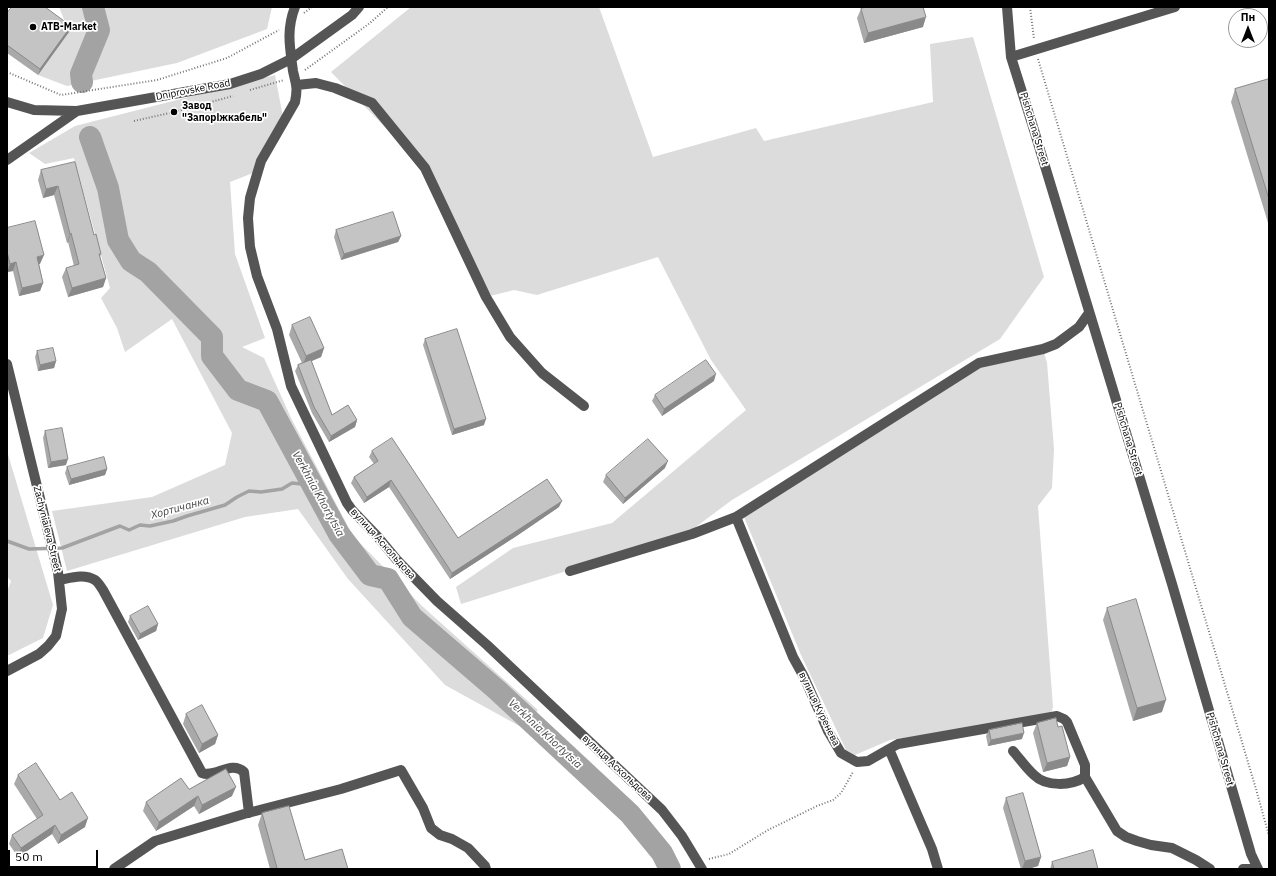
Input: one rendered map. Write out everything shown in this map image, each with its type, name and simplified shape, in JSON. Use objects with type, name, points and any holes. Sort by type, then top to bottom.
[{"type":"street","points":[[289,25],[295,7]]},
{"type":"street","name":"Dniprovske Road","points":[[7,102],[34,110],[77,111],[230,84],[261,74],[292,59],[352,14],[359,7]]},
{"type":"street","name":"Pishchana Street","points":[[1007,7],[1011,57],[1251,854],[1258,869]]},
{"type":"street","points":[[1011,57],[1175,7]]},
{"type":"street","name":"вулиця Аскольдова","points":[[289,25],[292,59],[297,85],[295,102],[262,161],[250,198],[248,218],[250,247],[256,276],[277,329],[291,386],[347,503],[397,560],[436,601],[487,645],[662,810],[682,836],[700,865]]},
{"type":"street","points":[[297,85],[316,83],[335,88],[372,103],[425,168],[486,297],[510,336],[542,374],[584,406]]},
{"type":"street","points":[[7,160],[77,111]]},
{"type":"street","points":[[570,571],[692,534],[736,517],[979,363],[1056,344],[1079,327],[1089,313]]},
{"type":"street","name":"Zachyniaieva Street","points":[[7,364],[54,557],[59,580],[62,609],[56,636],[48,646],[39,654],[7,671]]},
{"type":"street","name":"вулиця Куренева","points":[[736,517],[793,657],[804,677],[828,731],[841,753],[857,762]]},
{"type":"street","points":[[59,580],[77,577],[87,577],[95,580],[103,590],[202,773],[207,775],[232,767],[240,769],[244,772],[249,813]]},
{"type":"street","points":[[857,762],[868,761],[898,744],[1057,716],[1066,722],[1085,765],[1085,777],[1117,831],[1126,837],[1137,841],[1172,848],[1210,869]]},
{"type":"street","points":[[889,750],[932,848],[938,869]]},
{"type":"street","points":[[1013,751],[1035,776],[1044,781],[1066,783],[1080,780],[1085,777]]},
{"type":"street","points":[[114,869],[155,840],[249,813],[342,789],[401,770],[431,828],[440,835],[452,839],[468,848],[486,869]]},
{"type":"street","points":[[1243,869],[1258,869]]},
{"type":"path","points":[[7,72],[61,95],[157,80],[227,58],[289,25],[312,7]]},
{"type":"path","points":[[1030,7],[1035,50],[1254,781],[1269,836]]},
{"type":"path","points":[[700,865],[729,854],[768,830],[817,806],[833,800],[841,793],[857,762]]},
{"type":"shaded area","points":[[59,7],[272,7],[267,29],[177,63],[67,86],[38,75],[69,32]]},
{"type":"shaded area","points":[[411,7],[599,7],[653,157],[756,128],[764,141],[933,102],[930,44],[973,37],[1044,277],[1000,339],[732,500],[693,529],[640,548],[461,604],[456,587],[513,548],[612,523],[746,410],[711,360],[658,257],[537,295],[514,290],[486,297],[425,168],[331,72]]},
{"type":"shaded area","points":[[275,75],[284,122],[258,171],[230,182],[235,254],[265,338],[242,347],[264,358],[292,420],[353,536],[422,606],[538,710],[523,728],[445,685],[348,579],[298,509],[245,517],[67,571],[52,511],[152,497],[225,465],[232,433],[172,319],[125,352],[117,328],[101,298],[110,288],[74,158],[45,164],[29,153],[75,126]]},
{"type":"shaded area","points":[[1043,349],[1047,363],[1054,449],[1052,488],[1038,506],[1053,707],[1050,716],[890,740],[855,755],[846,750],[801,655],[744,517],[979,363]]},
{"type":"shaded area","points":[[7,451],[53,605],[43,638],[7,656],[7,592],[11,581],[7,577]]},
{"type":"building","points":[[12,7],[45,7],[71,26],[40,69],[7,45],[7,13]]},
{"type":"building","points":[[866,7],[923,7],[926,17],[868,33],[861,9]]},
{"type":"building","points":[[1269,79],[1269,199],[1235,89]]},
{"type":"building","points":[[75,162],[94,235],[96,234],[101,254],[99,254],[106,278],[72,288],[66,268],[79,264],[71,233],[70,234],[58,186],[46,189],[41,170]]},
{"type":"building","points":[[393,212],[401,236],[344,254],[336,230]]},
{"type":"building","points":[[35,221],[44,255],[37,257],[43,283],[22,288],[16,262],[10,264],[7,252],[7,228]]},
{"type":"building","points":[[310,317],[324,348],[306,356],[292,325]]},
{"type":"building","points":[[457,329],[486,419],[454,429],[425,339]]},
{"type":"building","points":[[53,348],[56,361],[40,365],[37,351]]},
{"type":"building","points":[[311,360],[332,415],[348,405],[357,420],[331,436],[314,407],[298,365]]},
{"type":"building","points":[[706,360],[716,374],[664,409],[655,395]]},
{"type":"building","points":[[62,428],[68,459],[51,462],[45,431]]},
{"type":"building","points":[[392,438],[458,538],[547,479],[562,501],[452,573],[391,480],[367,497],[354,477],[378,461],[372,451]]},
{"type":"building","points":[[648,439],[668,461],[625,498],[606,475]]},
{"type":"building","points":[[104,457],[107,469],[71,479],[67,467]]},
{"type":"building","points":[[1136,599],[1166,700],[1137,708],[1107,608]]},
{"type":"building","points":[[148,606],[158,624],[140,634],[130,616]]},
{"type":"building","points":[[202,705],[218,735],[202,744],[186,714]]},
{"type":"building","points":[[1056,718],[1058,727],[1062,726],[1070,757],[1047,763],[1037,723]]},
{"type":"building","points":[[1022,723],[1024,733],[991,740],[989,730]]},
{"type":"building","points":[[36,763],[60,800],[72,792],[88,818],[61,835],[55,825],[21,848],[12,835],[43,815],[18,775]]},
{"type":"building","points":[[226,769],[236,787],[202,805],[198,796],[159,822],[146,802],[181,778],[189,789]]},
{"type":"building","points":[[1023,793],[1041,857],[1025,861],[1006,798]]},
{"type":"building","points":[[289,806],[305,860],[342,849],[348,869],[274,869],[277,868],[262,813]]},
{"type":"building","points":[[1093,850],[1098,869],[1054,869],[1052,862]]},
{"type":"waterway","name":"Verkhnia Khortytsia","points":[[82,82],[81,74],[99,30],[93,7]]},
{"type":"waterway","name":"Verkhnia Khortytsia","points":[[92,142],[90,137],[108,188],[118,240],[131,261],[148,272],[212,337],[212,356],[238,390],[267,401],[339,534],[370,575],[388,579],[412,617],[497,690],[630,814],[662,853],[670,869]]},
{"type":"waterway","name":"Хортичанка","points":[[7,541],[29,549],[62,548],[120,526],[129,530],[140,525],[150,526],[173,521],[225,505],[249,491],[261,492],[282,489],[292,483],[311,485]]},
{"type":"place","name":"ATB-Market","points":[[33,27]]},
{"type":"place","name":"Завод \"Запоріжкабель\"","points":[[174,112]]}]
